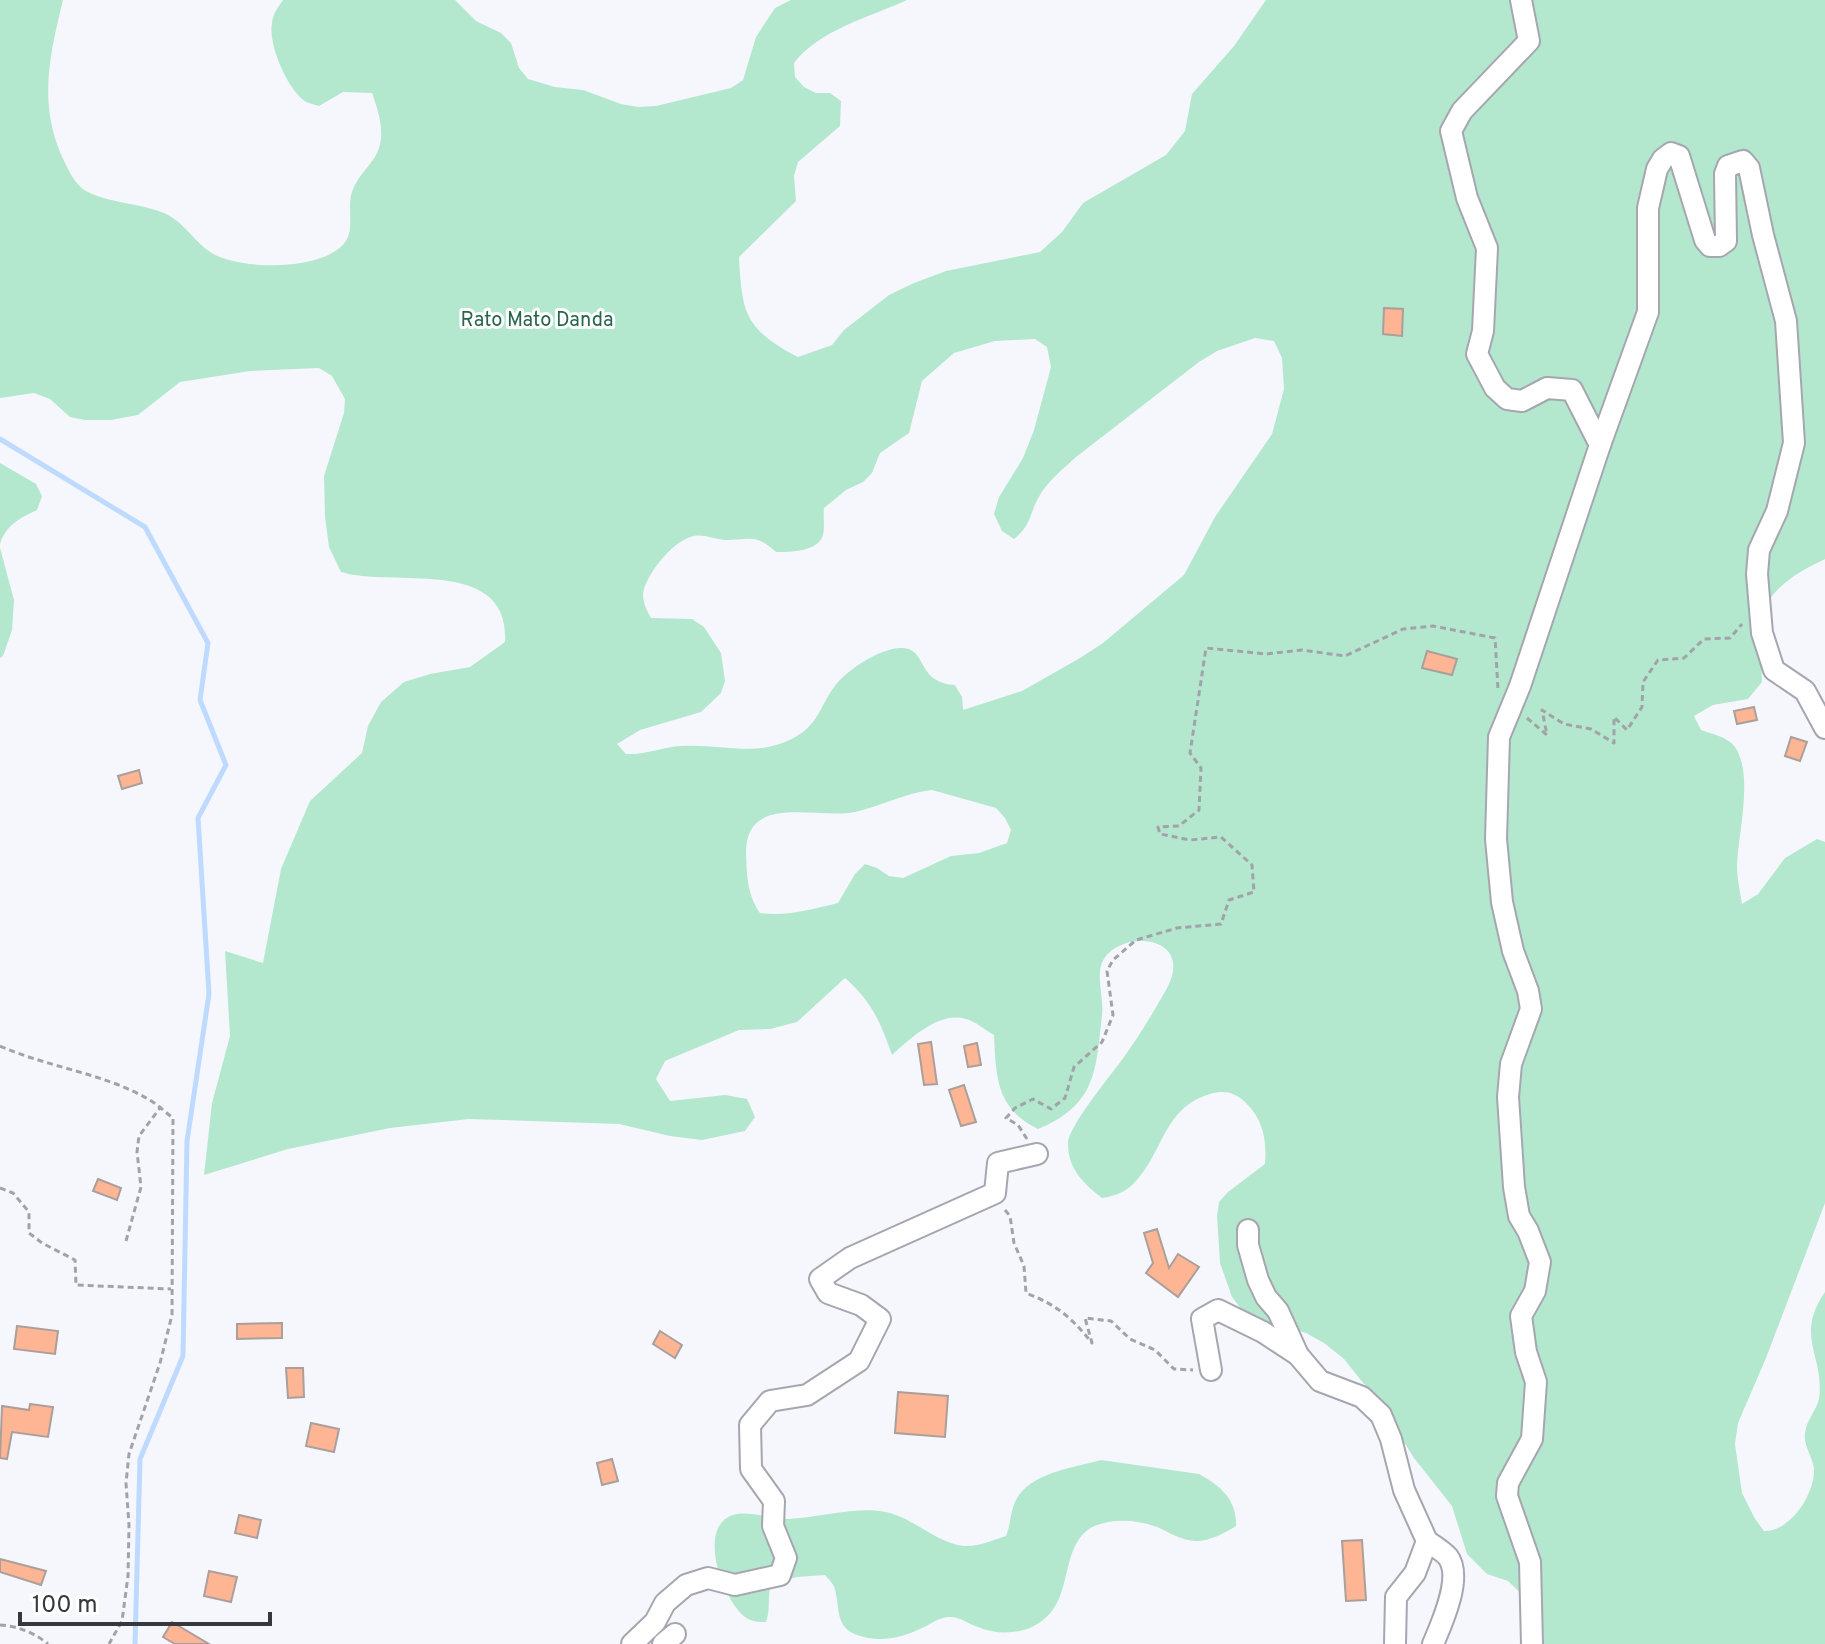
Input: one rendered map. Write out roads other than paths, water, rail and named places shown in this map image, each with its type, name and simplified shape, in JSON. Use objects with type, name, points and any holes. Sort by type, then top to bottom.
[{"type":"street","points":[[1521,0],[1529,41],[1462,111],[1451,131],[1467,198],[1487,248],[1483,331],[1477,354],[1495,388],[1507,399],[1522,401],[1547,388],[1572,390],[1600,445]]},
{"type":"street","points":[[1532,1644],[1530,1562],[1507,1496],[1508,1483],[1532,1439],[1536,1382],[1526,1352],[1521,1316],[1535,1291],[1540,1262],[1519,1216],[1510,1151],[1508,1097],[1511,1064],[1531,1009],[1502,902],[1496,839],[1499,737],[1505,702],[1563,562],[1600,445],[1648,312],[1648,208],[1657,169],[1671,153],[1679,156],[1705,240],[1710,246],[1719,246],[1726,241],[1725,174],[1728,166],[1743,161],[1749,168],[1786,321],[1794,443],[1777,511],[1759,550],[1757,574],[1762,633],[1774,670],[1805,691],[1825,728]]},
{"type":"street","points":[[632,1644],[655,1622],[665,1603],[686,1585],[708,1578],[735,1585],[780,1575],[786,1558],[773,1526],[774,1501],[751,1469],[750,1425],[770,1401],[807,1395],[859,1361],[880,1319],[861,1305],[828,1293],[820,1279],[850,1258],[995,1193],[998,1163],[1037,1154]]},
{"type":"street","points":[[1248,1230],[1248,1245],[1258,1280],[1266,1297],[1278,1311],[1298,1355],[1320,1381],[1362,1397],[1381,1415],[1391,1439],[1404,1490],[1427,1541],[1448,1556],[1453,1570],[1449,1606],[1433,1644]]},
{"type":"street","points":[[1211,1370],[1202,1319],[1218,1310],[1243,1320],[1298,1355]]},
{"type":"street","points":[[1395,1644],[1396,1597],[1415,1573],[1427,1541]]},
{"type":"waterway","points":[[0,439],[145,527],[208,643],[200,700],[226,765],[198,818],[209,994],[187,1141],[183,1356],[140,1459],[135,1644]]},
{"type":"park label","name":"Rato Mato Danda","points":[[537,321]]}]
